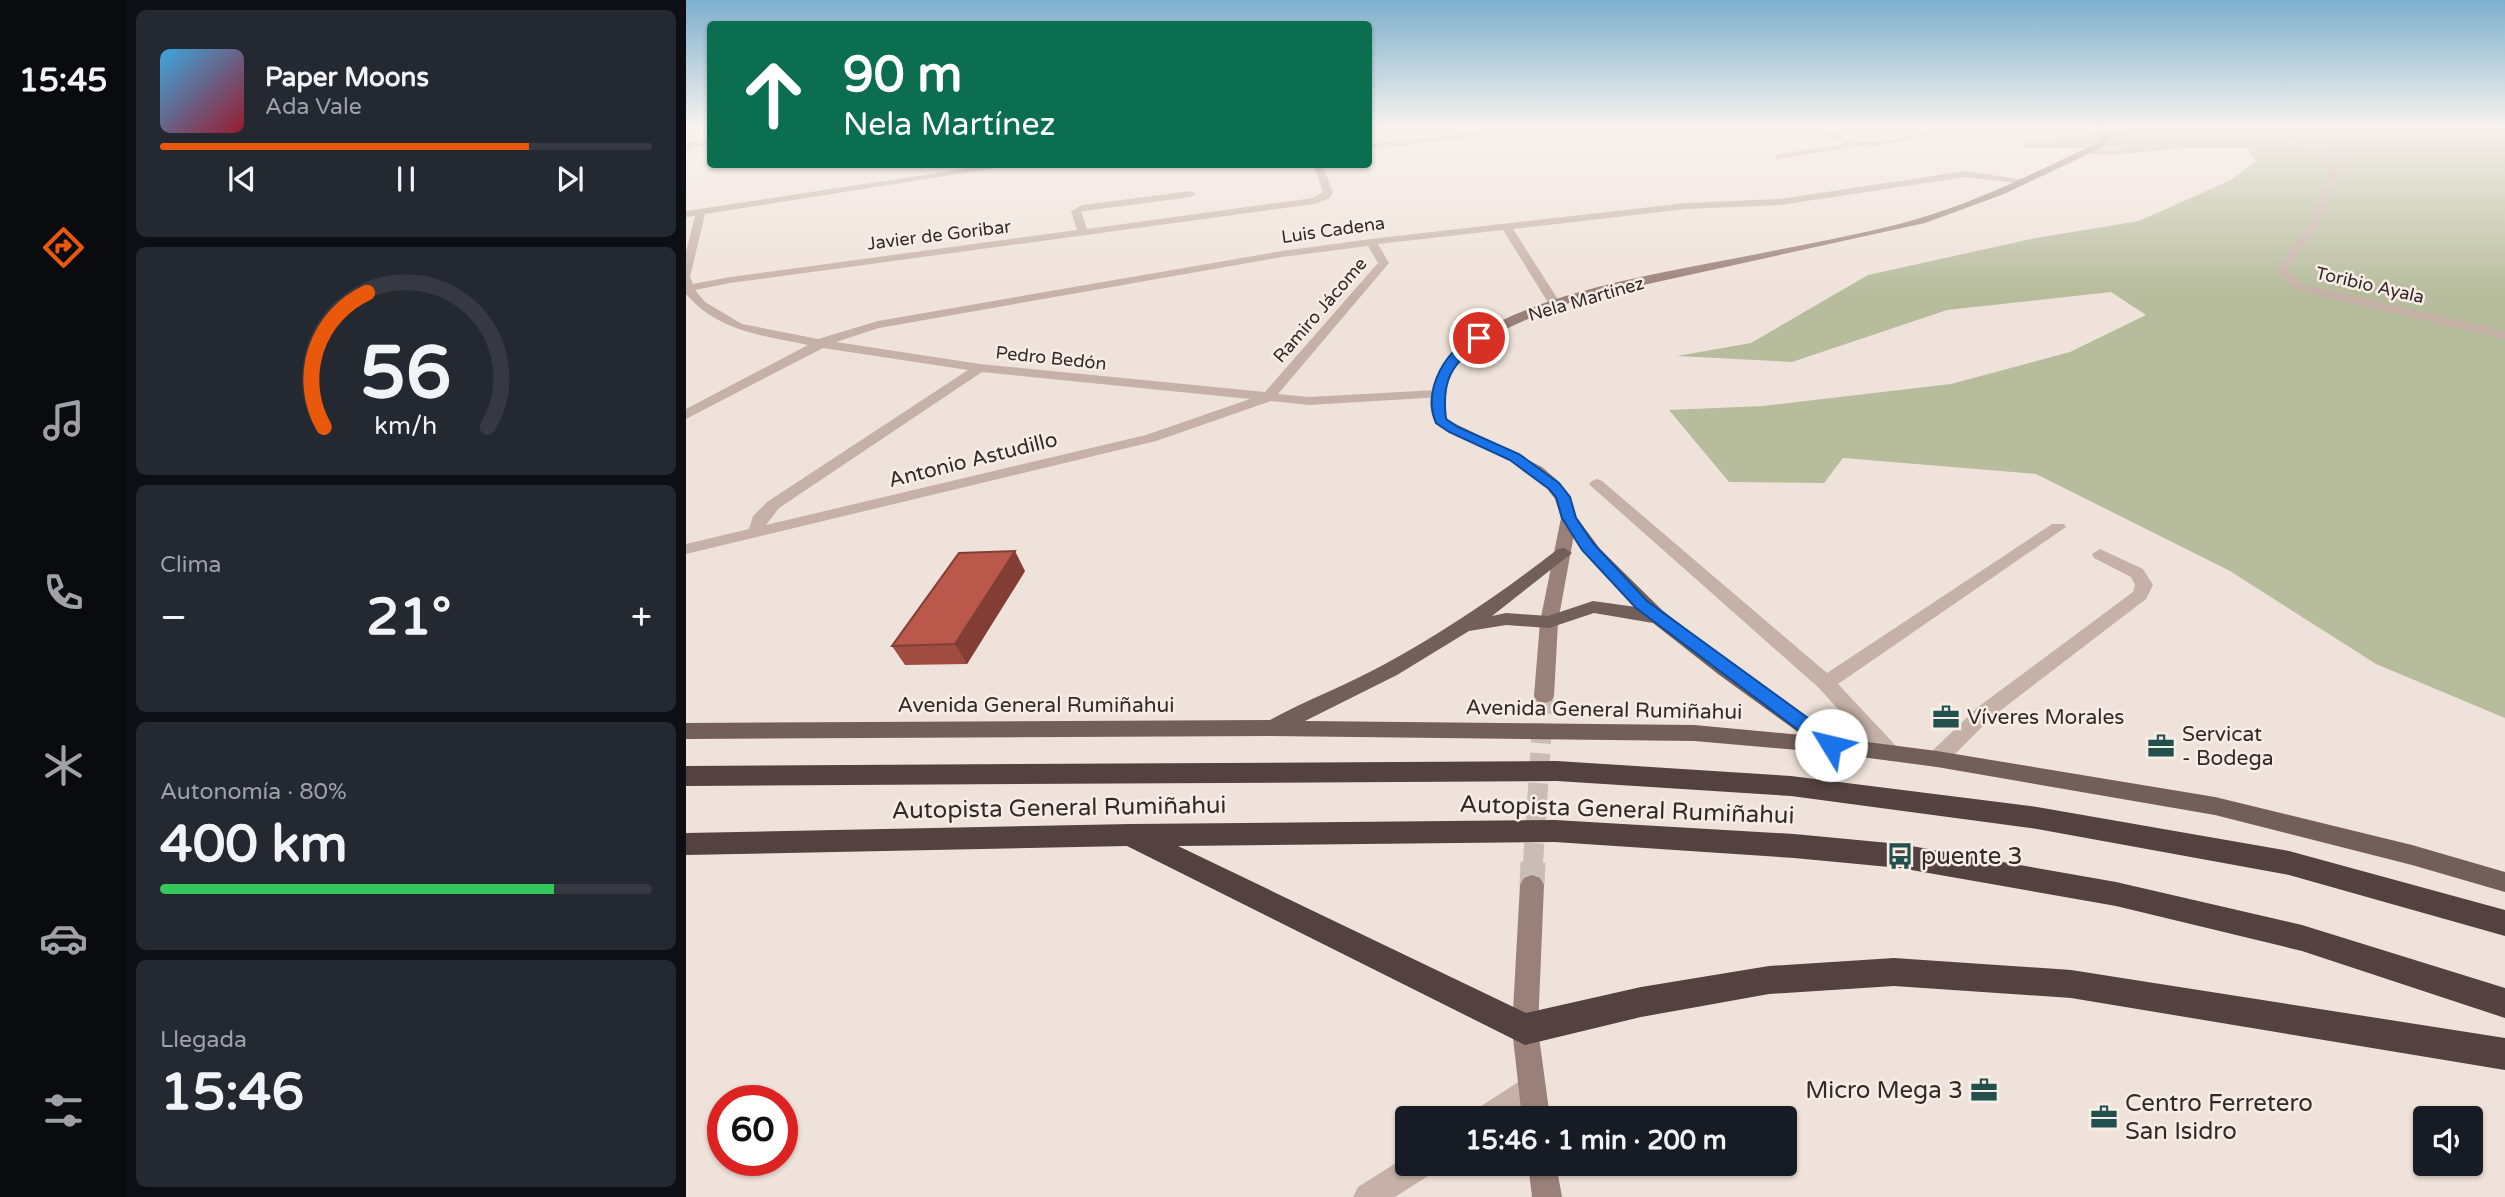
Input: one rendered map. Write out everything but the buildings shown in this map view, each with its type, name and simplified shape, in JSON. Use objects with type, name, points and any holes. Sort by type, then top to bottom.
[{"type":"highway","name":"Autopista General Rumiñahui","points":[[686,776],[1557,771],[1790,786],[2037,818],[2289,863],[2505,923]]},
{"type":"highway","name":"Autopista General Rumiñahui","points":[[686,844],[1131,835],[1555,831],[1794,846],[1900,856],[2116,894],[2302,937],[2505,1003]]},
{"type":"highway","points":[[1131,835],[1525,1029],[1641,1002],[1769,980],[1894,972],[2071,984],[2505,1054]]},
{"type":"main road","name":"Nela Martínez","points":[[1437,394],[1447,367],[1467,346],[1493,330],[1555,304],[1618,286],[1921,221],[1965,207],[2021,183]]},
{"type":"main road","points":[[1437,394],[1440,420],[1445,425],[1530,466],[1554,486],[1563,497],[1569,518],[1587,547],[1642,605],[1678,634]]},
{"type":"main road","points":[[1544,696],[1549,622],[1569,518]]},
{"type":"main road","points":[[1270,728],[1367,683],[1450,636],[1502,601],[1564,553]]},
{"type":"main road","points":[[1450,636],[1480,623],[1506,619],[1549,622],[1593,607],[1607,607],[1652,617],[1831,745]]},
{"type":"main road","name":"Avenida General Rumiñahui","points":[[686,731],[1270,728],[1693,733],[1831,745],[1937,759],[2215,807],[2412,855],[2505,882]]},
{"type":"main road","points":[[1532,885],[1525,1029],[1534,1106]]},
{"type":"main road","points":[[1544,1176],[1547,1197]]},
{"type":"street","points":[[686,214],[894,183]]},
{"type":"street","name":"Javier de Goribar","points":[[686,283],[730,280],[1083,234],[1322,199],[1327,196],[1326,183]]},
{"type":"street","name":"Luis Cadena","points":[[686,415],[818,343],[878,325],[1282,254],[1686,206],[1780,202],[1907,183]]},
{"type":"street","name":"Toribio Ayala","points":[[2331,183],[2315,223],[2284,265],[2282,272],[2286,279],[2316,292],[2505,335]]},
{"type":"street","points":[[1083,234],[1076,211],[1082,208],[1191,194]]},
{"type":"street","points":[[686,283],[701,211]]},
{"type":"street","points":[[1506,226],[1555,304]]},
{"type":"street","name":"Ramiro Jácome","points":[[1267,398],[1384,263],[1371,243]]},
{"type":"street","name":"Pedro Bedón","points":[[686,283],[701,304],[738,327],[818,343],[980,368],[1309,401],[1437,394]]},
{"type":"street","points":[[686,312],[701,304]]},
{"type":"street","points":[[756,533],[759,519],[773,505],[980,368]]},
{"type":"street","name":"Antonio Astudillo","points":[[686,548],[1151,438],[1267,398]]},
{"type":"street","points":[[1597,484],[1826,683],[1891,753]]},
{"type":"street","points":[[1826,683],[2057,527]]},
{"type":"street","points":[[1937,759],[1984,712],[2140,595],[2144,585],[2137,573],[2100,554]]},
{"type":"street","points":[[1505,1106],[1532,1087]]},
{"type":"street","points":[[1368,1197],[1402,1176]]},
{"type":"green space","points":[[2225,183],[2505,183],[2505,718],[2376,664],[2230,571],[2036,474],[1843,458],[1824,483],[1729,482],[1669,410],[1763,406],[1951,384],[2070,352],[2146,315],[2111,292],[1947,310],[1792,362],[1677,356],[1751,343],[1868,275],[2031,239],[2139,221]]},
{"type":"tunnel","points":[[1533,863],[1544,696]]},
{"type":"tunnel","points":[[1532,885],[1533,862]]},
{"type":"place","name":"Víveres Morales","points":[[1946,717]]},
{"type":"place","name":"Servicat - Bodega","points":[[2161,746]]},
{"type":"place","name":"puente 3","points":[[1900,856]]},
{"type":"place","name":"Micro Mega 3","points":[[1984,1090]]},
{"type":"place","name":"Centro Ferretero San Isidro","points":[[2104,1117]]},
{"type":"route","points":[[1479,338],[1457,356],[1440,380],[1437,394],[1440,420],[1445,425],[1530,466],[1563,497],[1569,518],[1587,547],[1642,605],[1831,745]]}]
